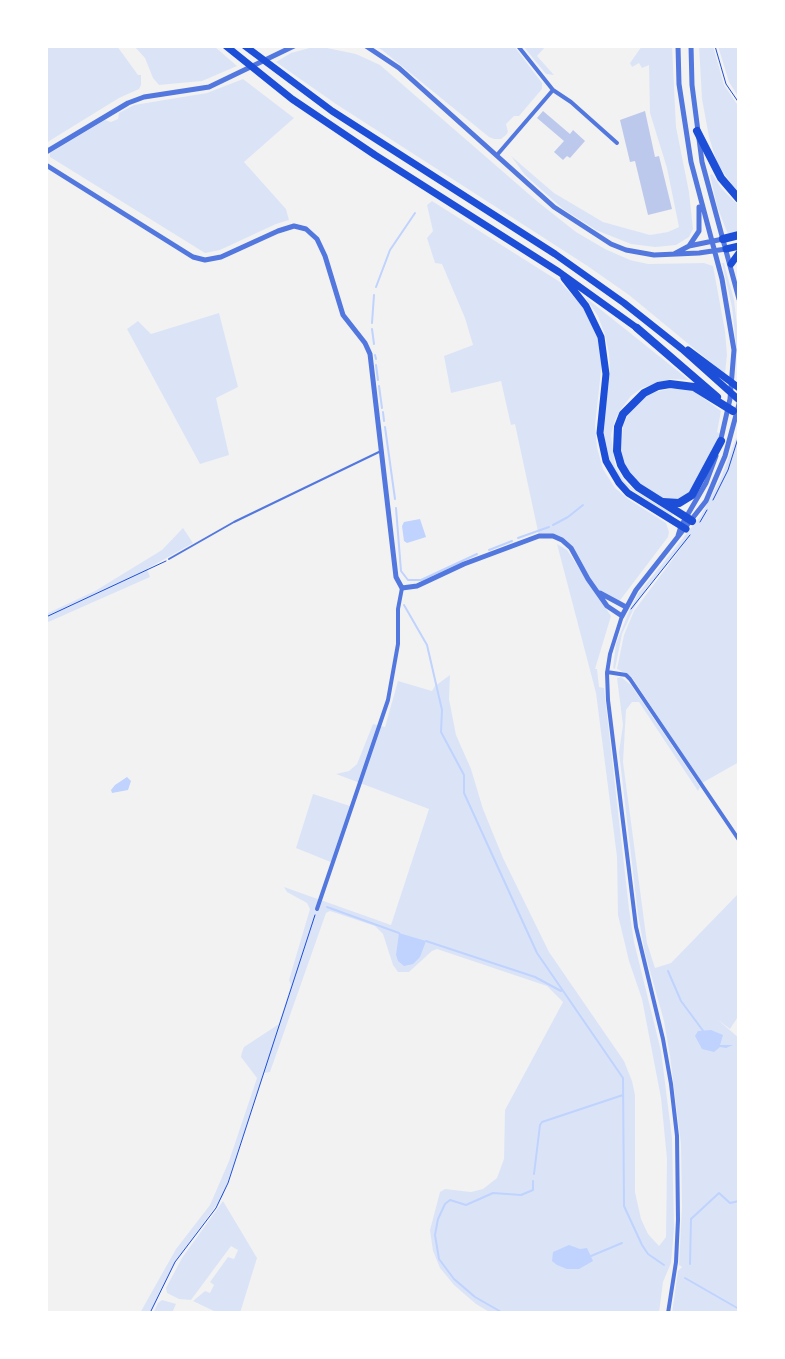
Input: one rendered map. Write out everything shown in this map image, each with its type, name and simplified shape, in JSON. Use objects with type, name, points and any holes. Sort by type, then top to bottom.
[{"type":"highway","points":[[226,46],[292,98],[375,155],[559,272],[637,328],[736,414]]},
{"type":"highway","points":[[245,46],[332,111],[582,273],[682,349],[739,402]]},
{"type":"highway","points":[[697,131],[721,178],[739,200]]},
{"type":"highway","points":[[723,239],[739,235]]},
{"type":"highway","points":[[726,249],[739,246]]},
{"type":"highway","points":[[731,264],[739,252]]},
{"type":"highway","points":[[559,272],[586,306],[601,338],[606,374],[600,433],[606,461],[619,483],[628,492],[683,527]]},
{"type":"highway","points":[[682,349],[691,351],[739,388]]},
{"type":"highway","points":[[689,519],[638,487],[627,475],[621,465],[617,451],[618,427],[623,414],[644,393],[658,386],[683,385],[703,392],[736,414]]},
{"type":"highway","points":[[658,500],[671,504],[679,503],[692,496],[721,441]]},
{"type":"street","points":[[46,152],[128,103],[144,97],[209,87],[294,46]]},
{"type":"street","points":[[366,46],[399,68],[554,207],[611,244],[641,254],[672,255],[726,249]]},
{"type":"street","points":[[518,46],[552,90],[571,102],[617,143]]},
{"type":"street","points":[[678,46],[683,122],[698,194],[729,311],[734,371],[721,441],[706,483],[689,519]]},
{"type":"street","points":[[691,46],[692,86],[705,177],[731,264],[739,299]]},
{"type":"street","points":[[497,155],[552,90]]},
{"type":"street","points":[[46,165],[193,257],[205,260],[221,257],[278,231],[294,226],[306,229],[312,234],[325,256],[343,315],[365,343],[370,354],[396,577],[402,588],[398,609],[397,652],[388,700],[317,910]]},
{"type":"street","points":[[689,246],[699,231],[698,194]]},
{"type":"street","points":[[672,255],[689,246],[723,239]]},
{"type":"street","points":[[668,1313],[676,1262],[679,1213],[674,1107],[663,1039],[636,927],[608,700],[607,672],[611,651],[626,607],[636,590],[677,538],[683,527],[706,500],[715,482],[732,434],[739,402]]},
{"type":"street","points":[[402,588],[417,586],[464,564],[532,538],[553,536],[562,540],[571,548],[583,571],[607,606],[622,616]]},
{"type":"street","points":[[599,593],[626,607]]},
{"type":"street","points":[[607,672],[626,675],[630,679],[739,840]]},
{"type":"lane","points":[[169,559],[234,522],[382,451]]},
{"type":"path","points":[[716,46],[726,84],[739,103]]},
{"type":"path","points":[[738,440],[739,436]]},
{"type":"path","points":[[46,617],[169,559]]},
{"type":"path","points":[[150,1313],[174,1262],[216,1208],[228,1183],[317,910]]},
{"type":"shaded area","points":[[46,46],[117,46],[138,75],[141,75],[141,85],[139,89],[119,98],[46,143]]},
{"type":"shaded area","points":[[134,46],[144,46],[146,48],[149,46],[214,46],[237,66],[202,81],[159,85],[153,78],[145,58]]},
{"type":"shaded area","points":[[317,46],[356,54],[380,65],[538,202],[576,232],[605,249],[630,260],[648,264],[704,263],[713,266],[725,331],[727,355],[725,374],[629,295],[586,265],[336,104],[276,62],[291,53]]},
{"type":"shaded area","points":[[374,46],[514,46],[542,83],[542,89],[519,116],[514,116],[506,124],[508,132],[506,135],[501,139],[494,139],[489,137],[382,50]]},
{"type":"shaded area","points":[[523,46],[546,46],[537,56],[554,75],[546,74]]},
{"type":"shaded area","points":[[642,46],[672,46],[676,127],[689,192],[693,229],[689,237],[676,245],[655,247],[631,244],[596,230],[563,209],[525,175],[511,156],[554,193],[603,222],[650,235],[668,232],[679,227],[667,168],[650,113],[649,65],[642,68],[639,63],[632,67],[630,63]]},
{"type":"shaded area","points":[[699,46],[713,46],[724,85],[739,107],[739,195],[717,163],[709,137],[702,99]]},
{"type":"shaded area","points":[[718,46],[739,46],[739,98],[729,82]]},
{"type":"shaded area","points":[[243,79],[294,118],[244,162],[286,209],[289,220],[276,224],[220,250],[205,253],[50,157],[50,153],[105,120],[111,122],[118,119],[119,113],[134,105],[207,93]]},
{"type":"shaded area","points":[[712,174],[722,189],[739,206],[739,231],[730,234],[727,232],[717,206],[710,175]]},
{"type":"shaded area","points":[[432,201],[560,282],[585,309],[600,342],[602,362],[595,425],[597,448],[603,469],[615,488],[628,499],[666,523],[669,532],[668,537],[618,603],[599,593],[576,556],[562,540],[539,536],[515,424],[511,425],[501,381],[451,393],[444,356],[473,345],[465,318],[442,264],[435,263],[427,238],[433,231],[427,205]]},
{"type":"shaded area","points":[[722,263],[724,263],[734,300],[739,342],[739,373],[732,307]]},
{"type":"shaded area","points":[[585,297],[689,380],[671,379],[642,388],[631,396],[621,409],[615,420],[611,435],[615,465],[624,481],[635,491],[673,514],[671,517],[625,485],[607,458],[603,425],[610,374],[609,354],[598,316]]},
{"type":"shaded area","points":[[219,313],[238,387],[216,398],[229,455],[200,464],[127,329],[138,321],[151,334]]},
{"type":"shaded area","points":[[669,389],[685,389],[695,392],[721,411],[717,432],[720,434],[696,485],[687,495],[674,500],[658,497],[635,480],[627,469],[621,452],[623,425],[630,411],[641,399],[655,392]]},
{"type":"shaded area","points":[[736,438],[739,441],[739,762],[702,783],[631,676],[617,669],[624,635],[634,611],[684,544],[646,589],[633,610],[622,634],[615,669],[613,668],[616,644],[638,594],[700,517],[720,480]]},
{"type":"shaded area","points":[[183,528],[193,543],[147,569],[150,577],[46,623],[46,614],[95,591],[162,550]]},
{"type":"shaded area","points":[[557,544],[567,550],[611,616],[595,669],[597,669],[599,687],[604,688],[629,909],[634,942],[661,1051],[672,1138],[674,1229],[671,1263],[663,1282],[659,1313],[491,1313],[476,1304],[454,1285],[440,1268],[433,1251],[430,1230],[440,1192],[445,1189],[471,1192],[483,1189],[497,1178],[504,1159],[505,1110],[563,1002],[547,986],[437,949],[432,951],[409,972],[398,972],[393,965],[383,934],[375,926],[330,911],[326,913],[270,1072],[264,1073],[223,1196],[175,1262],[150,1313],[140,1313],[176,1249],[210,1205],[229,1161],[257,1078],[241,1057],[244,1047],[279,1024],[291,985],[289,980],[310,909],[307,903],[287,892],[284,887],[391,925],[429,809],[336,774],[349,771],[357,764],[373,724],[385,727],[398,681],[432,691],[435,686],[450,675],[449,699],[456,735],[471,769],[483,809],[503,858],[549,952],[624,1061],[632,1081],[635,1095],[635,1192],[641,1219],[648,1234],[659,1246],[666,1237],[667,1159],[661,1098],[642,999],[629,961],[618,915],[617,857],[596,693]]},
{"type":"shaded area","points":[[621,677],[631,685],[700,787],[698,791],[639,702],[632,702],[626,710],[623,762],[647,943],[655,968],[671,963],[737,895],[739,899],[739,1015],[730,1029],[718,1020],[739,1038],[739,1313],[672,1313],[678,1271],[682,1267],[679,1265],[682,1207],[681,1144],[664,1021],[645,953],[638,915],[619,752],[623,725],[617,678]]},
{"type":"shaded area","points":[[313,794],[353,807],[333,863],[296,848]]},
{"type":"shaded area","points":[[223,1201],[257,1258],[240,1313],[218,1313],[193,1301],[205,1291],[210,1293],[214,1285],[210,1282],[228,1257],[234,1259],[238,1250],[231,1246],[191,1300],[179,1299],[167,1293],[166,1288],[182,1258]]},
{"type":"shaded area","points":[[162,1300],[176,1304],[172,1313],[153,1313],[158,1303]]},
{"type":"water","points":[[420,519],[426,537],[407,543],[404,541],[402,526],[404,522]]},
{"type":"water","points":[[127,777],[131,781],[128,790],[112,793],[111,790],[115,785]]},
{"type":"water","points":[[399,933],[426,941],[420,957],[413,964],[404,966],[398,961],[396,955]]},
{"type":"water","points":[[711,1030],[723,1035],[720,1045],[733,1045],[726,1048],[720,1047],[714,1052],[702,1049],[695,1036],[698,1031]]},
{"type":"water","points":[[569,1245],[580,1249],[587,1248],[593,1261],[579,1269],[567,1269],[552,1261],[553,1252]]},
{"type":"building","points":[[543,111],[570,134],[573,130],[585,141],[570,158],[567,156],[563,160],[554,152],[564,141],[537,118]]},
{"type":"building","points":[[645,111],[655,157],[659,156],[672,209],[648,215],[635,161],[630,162],[620,120]]},
{"type":"waterway","points":[[376,287],[390,250],[415,213]]},
{"type":"waterway","points":[[372,323],[374,295]]},
{"type":"waterway","points":[[372,329],[374,344]]},
{"type":"waterway","points":[[375,355],[376,359]]},
{"type":"waterway","points":[[376,365],[378,380]]},
{"type":"waterway","points":[[379,386],[382,408]]},
{"type":"waterway","points":[[383,412],[384,421]]},
{"type":"waterway","points":[[385,427],[395,499]]},
{"type":"waterway","points":[[553,525],[568,517],[583,505]]},
{"type":"waterway","points":[[396,508],[401,571],[408,580],[421,580],[477,554]]},
{"type":"waterway","points":[[518,538],[549,527]]},
{"type":"waterway","points":[[489,550],[512,541]]},
{"type":"waterway","points":[[404,605],[427,645],[442,710],[441,732],[464,775],[464,793],[537,953],[623,1078],[624,1206],[648,1254],[664,1265]]},
{"type":"waterway","points":[[327,907],[399,933]]},
{"type":"waterway","points":[[426,941],[535,977],[561,991]]},
{"type":"waterway","points":[[668,971],[681,1001],[704,1032]]},
{"type":"waterway","points":[[534,1174],[540,1125],[542,1122],[623,1095]]},
{"type":"waterway","points":[[503,1313],[475,1297],[454,1279],[439,1259],[435,1235],[438,1219],[445,1204],[450,1200],[466,1205],[493,1193],[521,1195],[533,1190],[533,1181]]},
{"type":"waterway","points":[[690,1264],[691,1219],[719,1193],[730,1203],[739,1201]]},
{"type":"waterway","points":[[591,1256],[622,1243]]},
{"type":"waterway","points":[[685,1278],[739,1309]]}]
